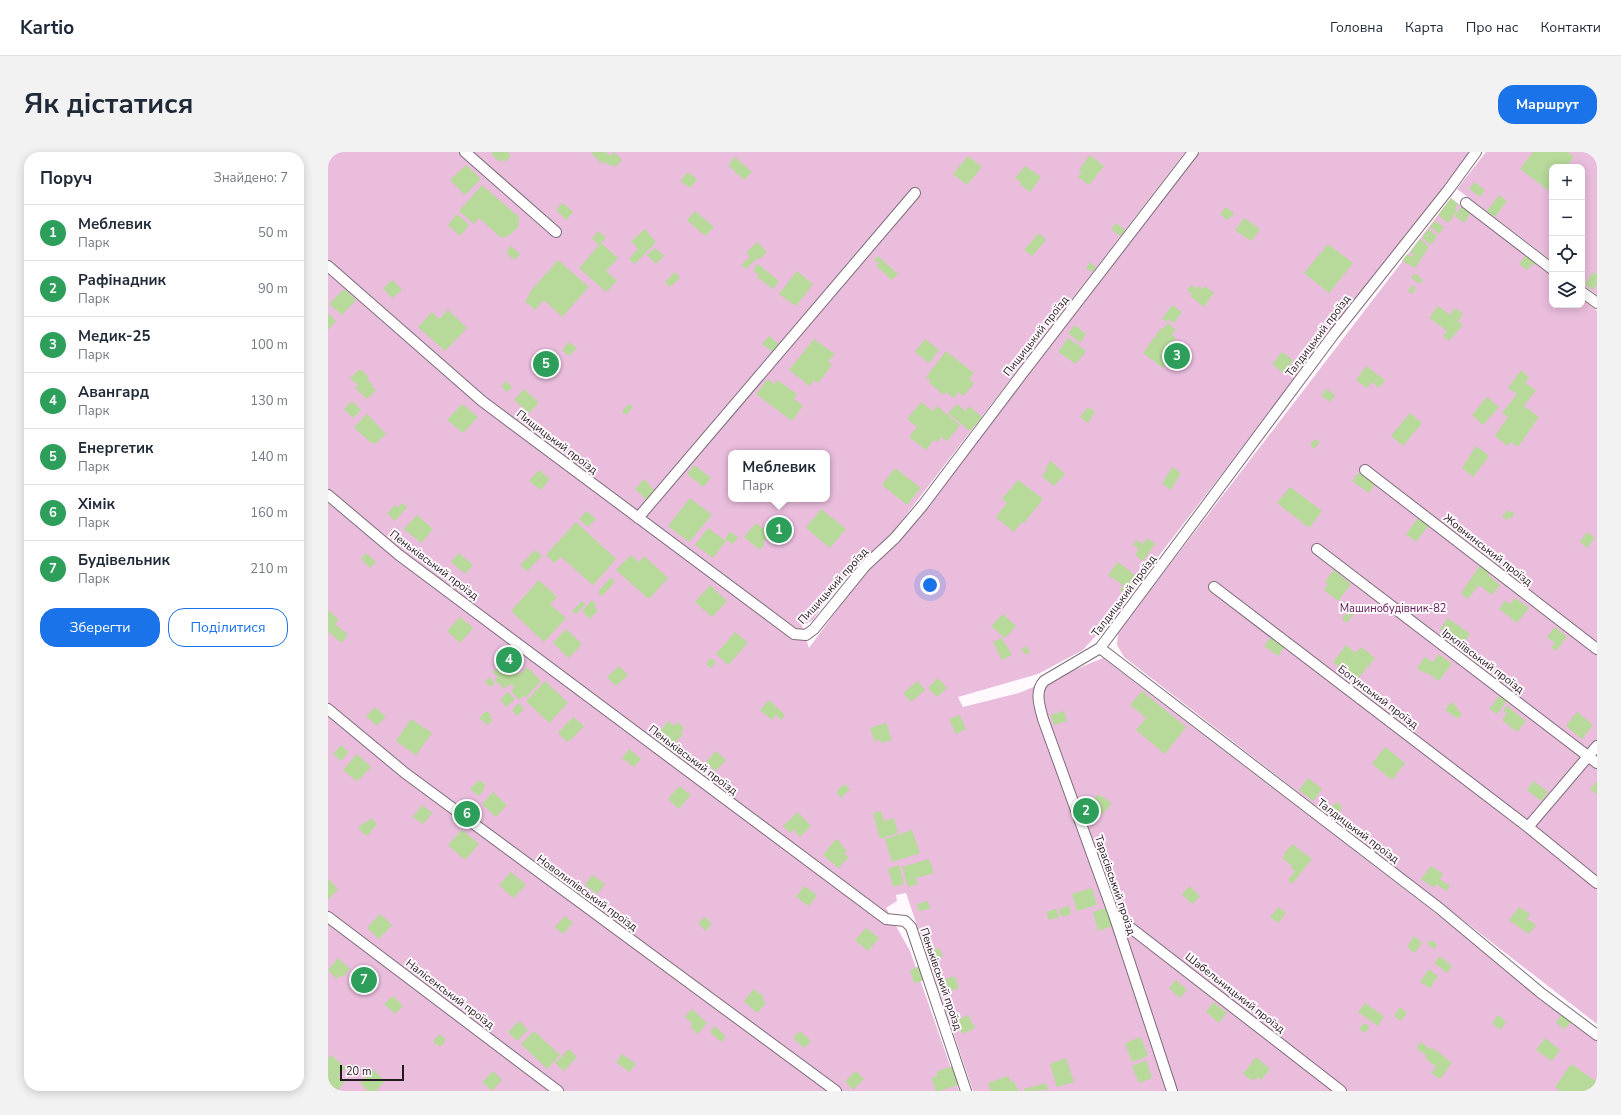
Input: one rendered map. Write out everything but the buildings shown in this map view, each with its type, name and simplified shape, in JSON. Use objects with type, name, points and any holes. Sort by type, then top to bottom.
[{"type":"lane","points":[[465,152],[556,232]]},
{"type":"lane","name":"Пищицький проїзд","points":[[328,266],[482,401],[794,634],[806,635],[814,629],[865,566],[895,538],[923,506],[1022,374],[1193,152]]},
{"type":"lane","name":"Талдицький проїзд","points":[[1476,152],[1449,189],[1334,334],[1100,648],[1439,908],[1540,993],[1597,1035]]},
{"type":"lane","points":[[638,518],[915,193]]},
{"type":"lane","points":[[1466,203],[1549,267]]},
{"type":"lane","points":[[1585,294],[1597,303]]},
{"type":"lane","name":"Жовнинський проїзд","points":[[1365,470],[1597,649]]},
{"type":"lane","name":"Пеньківський проїзд","points":[[328,495],[399,555],[886,919],[905,921],[911,927],[966,1091]]},
{"type":"lane","name":"Іркліївський проїзд","points":[[1317,549],[1597,763]]},
{"type":"lane","name":"Богунський проїзд","points":[[1214,587],[1528,827],[1597,883]]},
{"type":"lane","name":"Тарасівський проїзд","points":[[1100,648],[1044,681],[1041,685],[1038,700],[1043,719],[1114,915],[1172,1091]]},
{"type":"lane","name":"Новолипівський проїзд","points":[[328,710],[405,773],[836,1091]]},
{"type":"lane","points":[[1528,827],[1597,746]]},
{"type":"lane","name":"Шабельницький проїзд","points":[[1114,915],[1341,1091]]},
{"type":"lane","name":"Налісенський проїзд","points":[[328,917],[558,1091]]},
{"type":"green space","points":[[328,152],[1185,152],[890,536],[838,583],[813,620],[802,626],[809,648],[864,573],[893,547],[1200,152],[1470,152],[1107,623],[1083,650],[1038,674],[958,697],[963,707],[1019,693],[1103,658],[1597,1037],[1597,1091],[973,1091],[906,893],[896,895],[897,901],[886,908],[910,951],[959,1091],[328,1091]]},
{"type":"green space","points":[[1486,152],[1597,152],[1597,295],[1585,286],[1585,164],[1549,164],[1549,259],[1457,189]]},
{"type":"green space","name":"Машинобудівник-82","points":[[1451,198],[1549,274],[1549,308],[1585,308],[1585,301],[1597,311],[1597,1024],[1124,657],[1117,645],[1118,632]]},
{"type":"place","name":"Медик-25","points":[[1177,356]]},
{"type":"place","name":"Енергетик","points":[[546,364]]},
{"type":"place","name":"Меблевик","points":[[779,530]]},
{"type":"place","name":"Авангард","points":[[509,660]]},
{"type":"place","name":"Рафінадник","points":[[1086,811]]},
{"type":"place","name":"Хімік","points":[[467,814]]},
{"type":"place","name":"Будівельник","points":[[364,980]]}]
